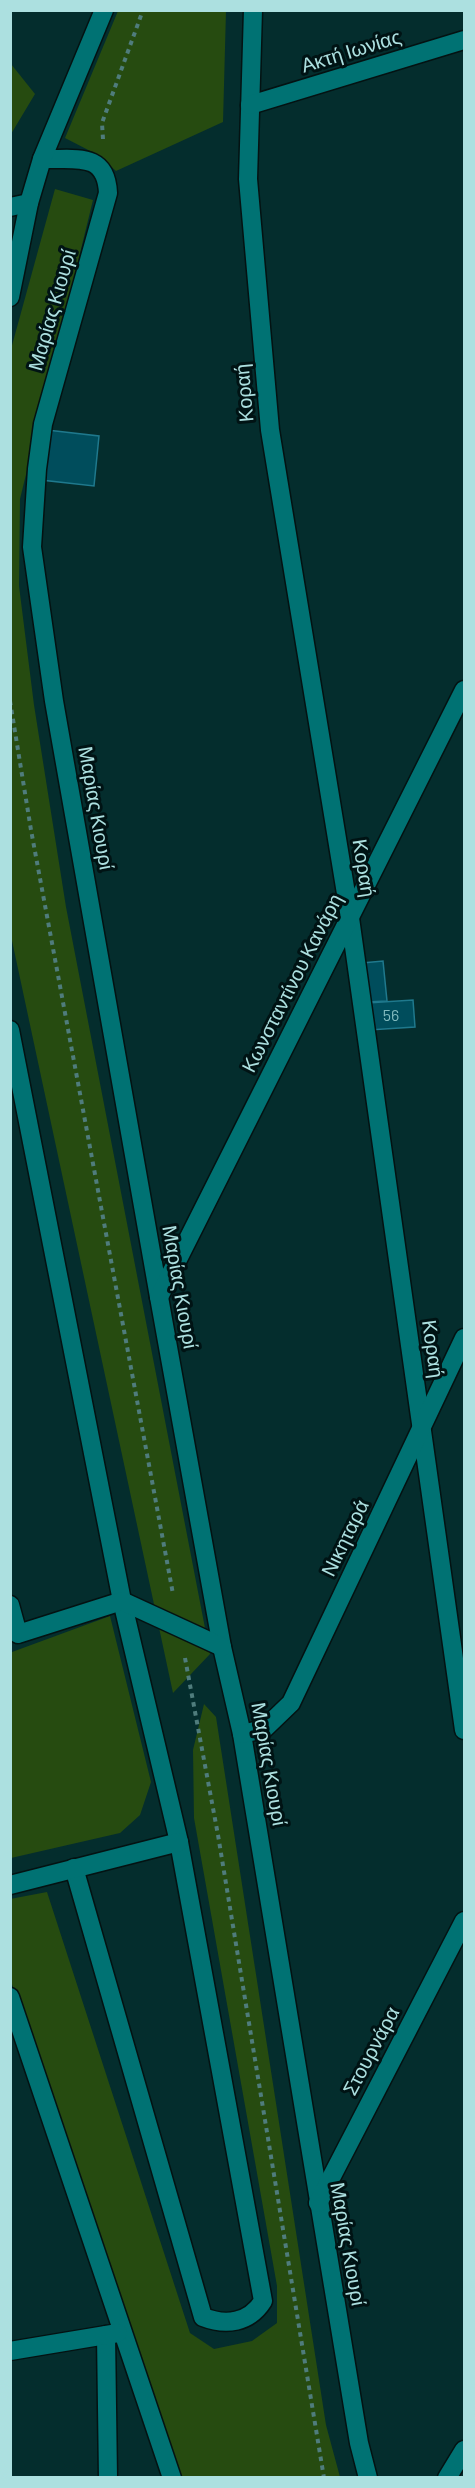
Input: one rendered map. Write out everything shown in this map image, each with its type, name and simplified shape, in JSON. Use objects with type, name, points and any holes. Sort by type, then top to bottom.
[{"type":"street","points":[[10,297],[20,205],[42,159],[104,10]]},
{"type":"street","name":"Κοραή","points":[[253,10],[248,179],[270,430],[350,918],[465,1730]]},
{"type":"street","name":"Ακτή Ιωνίας","points":[[250,105],[465,40]]},
{"type":"street","name":"Μαρίας Κιουρί","points":[[42,159],[93,162],[102,169],[107,178],[108,194],[43,424],[37,469],[32,547],[54,701],[222,1647],[242,1734],[358,2443],[368,2478]]},
{"type":"street","name":"Κωνσταντίνου Κανάρη","points":[[159,1297],[465,690]]},
{"type":"street","points":[[10,1030],[122,1601],[179,1842],[263,2301],[257,2310],[246,2317],[219,2324],[203,2317],[74,1868]]},
{"type":"street","name":"Νικηταρά","points":[[242,1734],[264,1729],[291,1703],[465,1338]]},
{"type":"street","points":[[10,1605],[18,1634],[122,1601],[222,1647]]},
{"type":"street","points":[[10,1885],[179,1842]]},
{"type":"street","name":"Στουρνάρα","points":[[318,2203],[465,1921]]},
{"type":"street","points":[[10,1997],[115,2333],[172,2478]]},
{"type":"street","points":[[10,2351],[115,2333]]},
{"type":"street","points":[[108,2478],[115,2333]]},
{"type":"street","points":[[447,2478],[465,2450]]},
{"type":"path","points":[[10,701],[33,841],[218,1835],[324,2478]]},
{"type":"green space","points":[[118,11],[226,11],[223,122],[116,171],[98,155],[65,138]]},
{"type":"green space","points":[[11,64],[35,94],[11,134]]},
{"type":"green space","points":[[55,189],[93,200],[20,499],[19,586],[34,705],[66,907],[210,1654],[173,1693],[11,936],[11,349]]},
{"type":"green space","points":[[110,1616],[151,1782],[140,1815],[120,1833],[11,1858],[11,1649],[12,1652]]},
{"type":"green space","points":[[204,1704],[216,1717],[326,2425],[340,2477],[177,2477],[123,2332],[11,1981],[10,1899],[47,1892],[190,2333],[214,2349],[252,2341],[277,2323],[277,2286],[194,1818],[193,1750]]},
{"type":"building","points":[[47,430],[99,436],[94,486],[41,480]]},
{"type":"building","points":[[383,961],[387,1001],[366,1002],[362,963]]},
{"type":"building","points":[[413,1000],[415,1027],[369,1030],[367,1003]]}]
